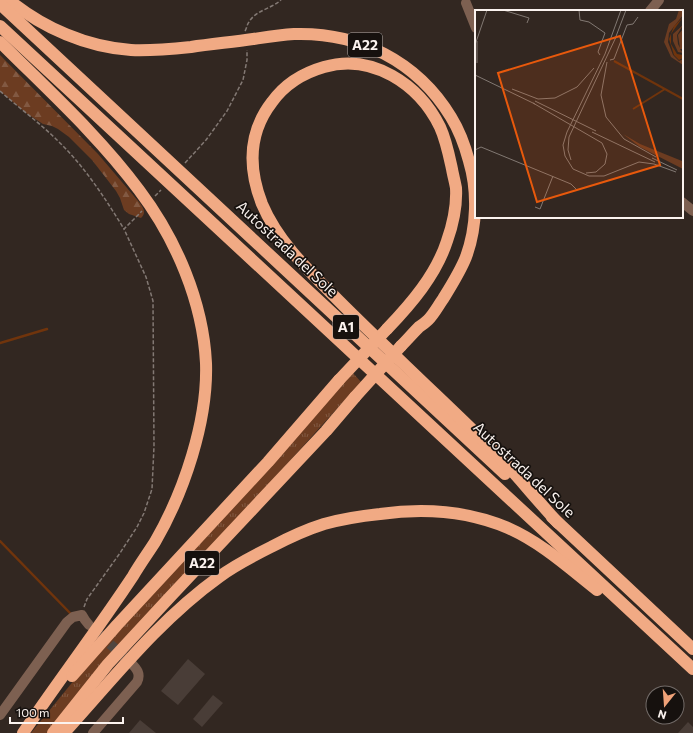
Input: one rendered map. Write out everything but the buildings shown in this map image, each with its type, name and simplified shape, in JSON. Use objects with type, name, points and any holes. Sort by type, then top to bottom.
[{"type":"highway","name":"A22","points":[[9,0],[43,24],[103,46],[131,50],[169,49],[306,34],[350,40],[381,52],[408,68],[420,79],[432,91],[452,118],[470,164],[475,196],[472,233],[466,256],[448,291],[428,320],[401,346],[355,396],[326,431],[108,664],[53,733]]},
{"type":"highway","name":"Autostrada del Sole","points":[[0,4],[693,649]]},
{"type":"highway","name":"Autostrada del Sole","points":[[0,26],[693,669]]},
{"type":"highway","name":"A1","points":[[0,42],[110,154],[136,185],[154,210],[166,231],[191,288],[200,318],[206,364],[205,397],[198,434],[181,487],[162,529],[119,598],[40,707],[24,733]]},
{"type":"highway","name":"A1","points":[[24,733],[116,625],[268,462],[339,380],[386,329],[400,316],[422,288],[438,263],[447,243],[452,225],[456,186],[450,155],[441,128],[435,117],[413,90],[403,82],[382,70],[364,65],[330,65],[303,74],[288,85],[271,103],[259,124],[255,139],[252,166],[262,204],[267,214],[285,243],[319,281],[371,332],[494,451],[558,523]]},
{"type":"highway","points":[[64,733],[120,669],[147,641],[176,613],[220,576],[239,563],[302,532],[324,524],[353,518],[397,512],[434,511],[465,515],[496,524],[523,535],[539,545],[650,630]]},
{"type":"street","points":[[651,10],[659,0]]},
{"type":"street","points":[[466,3],[475,26]]},
{"type":"street","points":[[683,203],[693,211]]},
{"type":"street","points":[[0,715],[67,622],[73,617],[82,615],[90,625]]},
{"type":"street","points":[[93,733],[137,682],[139,677],[138,672],[131,664]]},
{"type":"path","points":[[245,34],[249,22],[257,13],[281,0]]},
{"type":"path","points":[[185,163],[206,140],[227,110],[243,80],[247,60],[246,48]]},
{"type":"path","points":[[0,91],[45,129],[72,156],[103,194],[124,229],[146,277],[152,301],[154,446],[152,489],[144,513],[137,527],[87,600],[82,615]]},
{"type":"path","points":[[155,196],[161,190]]},
{"type":"path","points":[[124,229],[145,208]]},
{"type":"green space","points":[[0,55],[98,154],[142,206],[144,214],[141,218],[129,214],[124,210],[116,191],[92,160],[69,137],[58,129],[43,124],[26,113],[0,91]]},
{"type":"green space","points":[[353,373],[361,382],[193,568],[48,733],[31,733],[97,652]]},
{"type":"waterway","points":[[0,343],[47,329]]},
{"type":"waterway","points":[[0,541],[70,613]]},
{"type":"tunnel","points":[[99,634],[124,657]]}]
